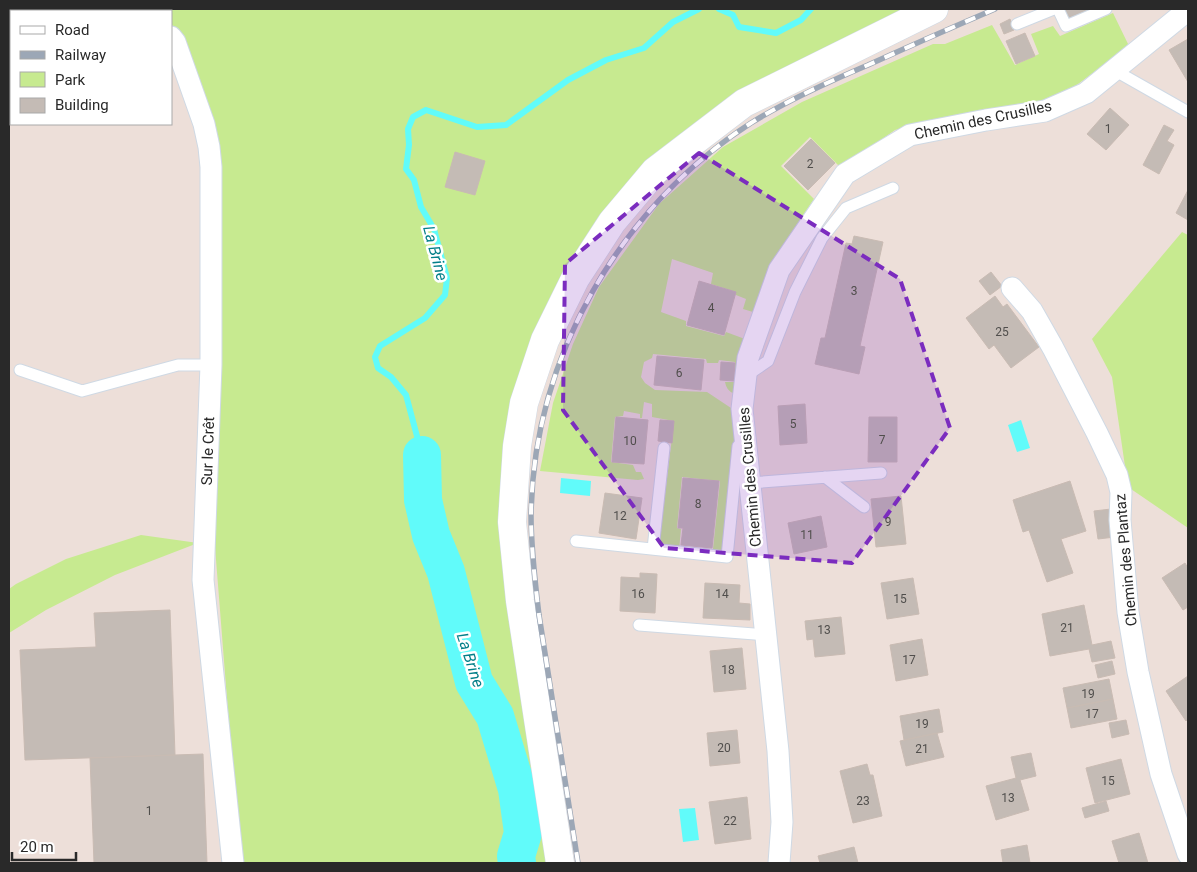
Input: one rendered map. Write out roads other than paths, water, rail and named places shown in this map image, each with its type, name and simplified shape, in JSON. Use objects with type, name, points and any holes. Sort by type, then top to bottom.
[{"type":"street","points":[[560,863],[520,601],[512,522],[517,446],[524,403],[545,340],[575,279],[612,222],[655,170],[744,103],[934,9]]},
{"type":"street","name":"Chemin des Crusilles","points":[[780,863],[782,822],[778,751],[742,409],[748,358],[779,270],[845,174],[910,135],[1045,111],[1086,94],[1188,10]]},
{"type":"street","name":"Sur le Crêt","points":[[173,40],[204,124],[211,167],[211,365],[203,580],[232,863]]},
{"type":"street","name":"Chemin des Plantaz","points":[[1012,288],[1032,311],[1053,348],[1117,475],[1121,492],[1120,520],[1128,612],[1138,672],[1161,774],[1188,854]]},
{"type":"lane","points":[[1017,24],[1054,9]]},
{"type":"lane","points":[[1058,9],[1066,26],[1106,9]]},
{"type":"lane","points":[[1114,70],[1188,112]]},
{"type":"lane","points":[[746,376],[768,361],[795,292],[822,238],[846,208],[893,188]]},
{"type":"lane","points":[[20,370],[82,391],[178,365],[211,365]]},
{"type":"lane","points":[[576,541],[727,557],[742,409]]},
{"type":"lane","points":[[653,550],[664,448]]},
{"type":"lane","points":[[750,483],[881,473]]},
{"type":"lane","points":[[825,477],[864,507]]},
{"type":"lane","points":[[639,625],[766,635]]},
{"type":"water","points":[[1021,420],[1030,448],[1017,452],[1008,425]]},
{"type":"water","points":[[561,478],[591,481],[590,496],[560,493]]},
{"type":"water","points":[[695,808],[699,840],[683,842],[679,809]]},
{"type":"waterway","name":"La Brine","points":[[422,455],[406,395],[391,377],[378,368],[375,357],[380,346],[425,318],[445,295],[447,278],[434,229],[421,207],[414,180],[406,169],[409,145],[408,129],[413,117],[426,110],[477,127],[506,125],[568,80],[606,60],[644,48],[673,22],[699,9]]},
{"type":"waterway","name":"La Brine","points":[[719,9],[733,15],[739,27],[776,33],[801,20],[811,9]]},
{"type":"waterway","name":"La Brine","points":[[422,455],[423,500],[431,535],[446,572],[474,682],[495,716],[517,789],[523,833],[516,856],[517,863]]},
{"type":"railway","points":[[578,863],[539,615],[531,527],[536,456],[548,399],[567,344],[593,292],[624,243],[661,198],[704,158],[751,123],[794,99],[995,9]]}]
